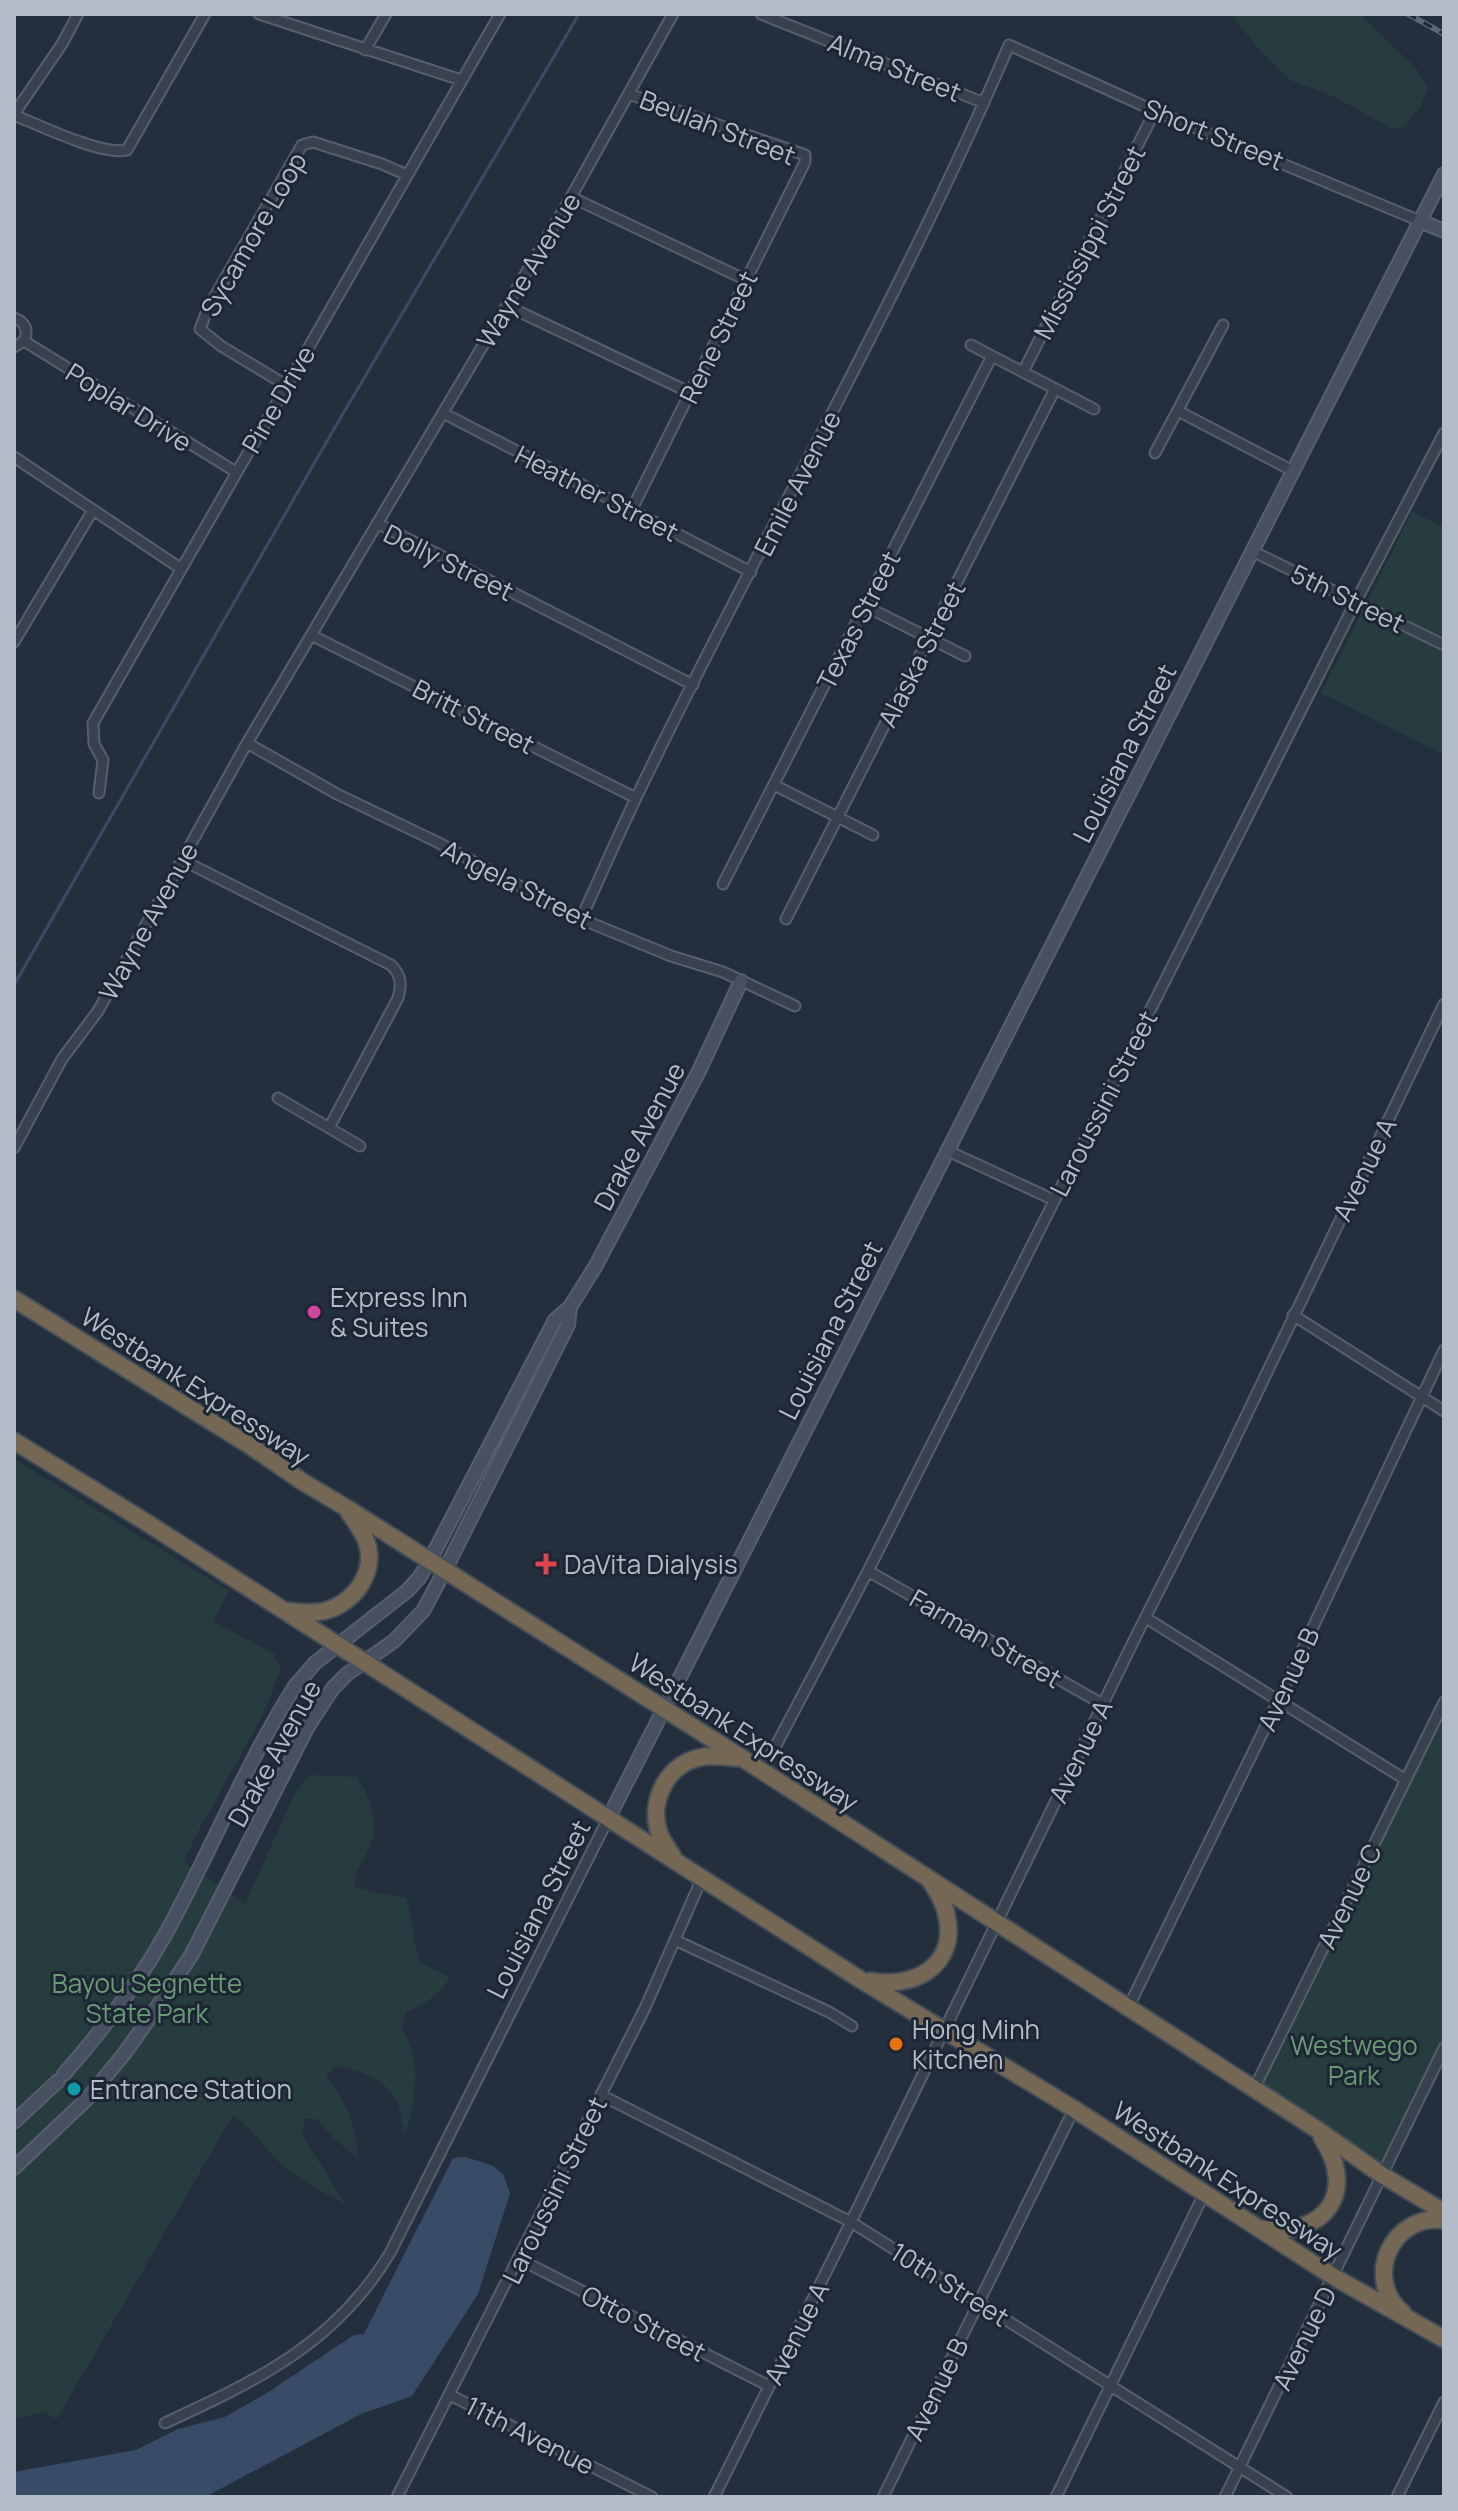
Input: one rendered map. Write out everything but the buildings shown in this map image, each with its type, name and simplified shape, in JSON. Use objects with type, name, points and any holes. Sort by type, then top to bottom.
[{"type":"highway","name":"Westbank Expressway","points":[[14,1299],[742,1758],[1318,2130],[1382,2175],[1444,2212]]},
{"type":"highway","name":"Westbank Expressway","points":[[14,1441],[861,1980],[1074,2109],[1334,2277],[1444,2339]]},
{"type":"highway","points":[[281,1610],[309,1614],[328,1611],[344,1603],[364,1580],[369,1554],[366,1538],[345,1507]]},
{"type":"highway","points":[[676,1862],[660,1835],[657,1820],[656,1806],[664,1783],[684,1763],[698,1757],[742,1758]]},
{"type":"highway","points":[[861,1980],[886,1985],[904,1982],[919,1978],[940,1959],[949,1930],[947,1916],[930,1880]]},
{"type":"highway","points":[[1257,2228],[1295,2230],[1310,2225],[1330,2206],[1338,2183],[1338,2171],[1331,2151],[1318,2130]]},
{"type":"highway","points":[[1422,2328],[1398,2309],[1389,2295],[1384,2259],[1389,2246],[1406,2228],[1422,2220],[1444,2220]]},
{"type":"street","points":[[78,14],[62,44],[14,114],[87,144],[116,151],[127,150],[205,14]]},
{"type":"street","points":[[365,50],[386,14]]},
{"type":"street","name":"Pine Drive","points":[[99,793],[103,760],[94,744],[93,723],[500,14]]},
{"type":"street","name":"Wayne Avenue","points":[[377,523],[571,197],[673,14]]},
{"type":"street","name":"Alma Street","points":[[761,14],[984,103]]},
{"type":"street","points":[[266,15],[461,80]]},
{"type":"street","name":"Emile Avenue","points":[[581,919],[636,798],[889,304],[1009,45]]},
{"type":"street","name":"Short Street","points":[[1009,45],[1155,111],[1420,221]]},
{"type":"street","name":"Beulah Street","points":[[629,94],[805,155],[805,162]]},
{"type":"street","name":"Mississippi Street","points":[[1023,372],[1155,111]]},
{"type":"street","name":"Sycamore Loop","points":[[286,385],[221,346],[200,329],[208,308],[302,145],[313,142],[407,175]]},
{"type":"street","name":"Rene Street","points":[[631,511],[805,162]]},
{"type":"street","name":"Louisiana Street","points":[[165,2423],[232,2392],[294,2356],[341,2317],[374,2279],[390,2253],[663,1708],[1444,174]]},
{"type":"street","points":[[571,197],[746,280]]},
{"type":"street","points":[[1420,221],[1444,231]]},
{"type":"street","points":[[507,306],[691,393]]},
{"type":"street","points":[[14,318],[25,326],[24,341],[14,347]]},
{"type":"street","points":[[1155,453],[1223,325]]},
{"type":"street","name":"Poplar Drive","points":[[24,341],[236,472]]},
{"type":"street","points":[[971,345],[1094,409]]},
{"type":"street","name":"Texas Street","points":[[723,884],[992,356]]},
{"type":"street","name":"Alaska Street","points":[[786,919],[1055,389]]},
{"type":"street","points":[[1178,411],[1293,471]]},
{"type":"street","name":"Heather Street","points":[[443,413],[751,572]]},
{"type":"street","name":"Laroussini Street","points":[[762,1772],[868,1571],[1355,603],[1444,433]]},
{"type":"street","points":[[14,457],[180,568]]},
{"type":"street","points":[[14,642],[93,510]]},
{"type":"street","name":"Dolly Street","points":[[278,691],[377,523],[693,685]]},
{"type":"street","name":"5th Street","points":[[1252,551],[1444,645]]},
{"type":"street","points":[[865,606],[965,656]]},
{"type":"street","name":"Britt Street","points":[[311,635],[636,798]]},
{"type":"street","name":"Wayne Avenue","points":[[14,1148],[62,1059],[98,1011],[278,691]]},
{"type":"street","name":"Angela Street","points":[[247,743],[337,794],[437,842],[581,919],[671,956],[723,972],[795,1006]]},
{"type":"street","points":[[774,785],[873,835]]},
{"type":"street","points":[[182,860],[391,965],[399,977],[398,998],[329,1128]]},
{"type":"street","name":"Drake Avenue","points":[[14,2122],[87,2048],[129,1992],[164,1936],[295,1686],[315,1663],[407,1591],[430,1560],[555,1320],[570,1307],[595,1267],[698,1073],[741,981]]},
{"type":"street","name":"Avenue A","points":[[714,2497],[1222,1466],[1442,1011]]},
{"type":"street","points":[[278,1098],[360,1146]]},
{"type":"street","points":[[946,1150],[1054,1200]]},
{"type":"street","name":"Drake Avenue","points":[[14,2168],[87,2099],[156,2009],[192,1954],[320,1706],[333,1688],[408,1628],[423,1611],[568,1325],[570,1307]]},
{"type":"street","points":[[1293,1315],[1444,1411]]},
{"type":"street","name":"Avenue B","points":[[1128,2008],[1444,1350]]},
{"type":"street","name":"Farman Street","points":[[868,1571],[1104,1705]]},
{"type":"street","points":[[1146,1618],[1406,1780]]},
{"type":"street","name":"Avenue C","points":[[1254,2089],[1444,1702]]},
{"type":"street","name":"Laroussini Street","points":[[397,2497],[645,2008],[702,1878]]},
{"type":"street","points":[[675,1940],[829,2012],[852,2026]]},
{"type":"street","name":"Avenue D","points":[[1225,2497],[1444,2048]]},
{"type":"street","name":"10th Street","points":[[601,2095],[851,2222],[1287,2497]]},
{"type":"street","name":"Avenue B","points":[[883,2497],[1074,2109]]},
{"type":"street","points":[[1056,2497],[1204,2194]]},
{"type":"street","name":"Otto Street","points":[[519,2259],[769,2386]]},
{"type":"street","name":"11th Avenue","points":[[450,2395],[652,2497]]},
{"type":"street","points":[[1397,2497],[1444,2402]]},
{"type":"green space","points":[[1230,14],[1359,14],[1416,68],[1428,88],[1421,106],[1405,126],[1392,129],[1337,98],[1290,80],[1263,54]]},
{"type":"green space","points":[[1412,512],[1444,527],[1444,755],[1321,693]]},
{"type":"green space","name":"Bayou Segnette State Park","points":[[14,1459],[229,1591],[213,1621],[274,1654],[281,1669],[263,1715],[184,1862],[245,1904],[296,1791],[310,1775],[356,1777],[369,1799],[374,1834],[356,1875],[356,1888],[406,1898],[420,1963],[450,1977],[431,1998],[406,2012],[402,2029],[413,2054],[416,2080],[405,2134],[397,2102],[386,2087],[361,2072],[342,2068],[333,2067],[326,2077],[349,2114],[358,2158],[334,2139],[317,2119],[304,2119],[303,2137],[346,2204],[288,2170],[233,2115],[57,2419],[44,2412],[14,2419]]},
{"type":"green space","name":"Westwego Park","points":[[1444,1702],[1444,2048],[1382,2175],[1254,2090]]},
{"type":"water","points":[[466,2157],[493,2166],[503,2174],[510,2193],[478,2294],[412,2396],[361,2414],[205,2497],[14,2497],[14,2472],[136,2450],[178,2429],[225,2417],[354,2335],[364,2334],[453,2158]]},
{"type":"waterway","points":[[14,985],[334,429],[579,14]]},
{"type":"railway","points":[[1408,14],[1444,34]]},
{"type":"place","name":"Express Inn & Suites","points":[[314,1312]]},
{"type":"place","name":"DaVita Dialysis","points":[[546,1564]]},
{"type":"place","name":"Hong Minh Kitchen","points":[[896,2044]]},
{"type":"place","name":"Entrance Station","points":[[74,2089]]}]
